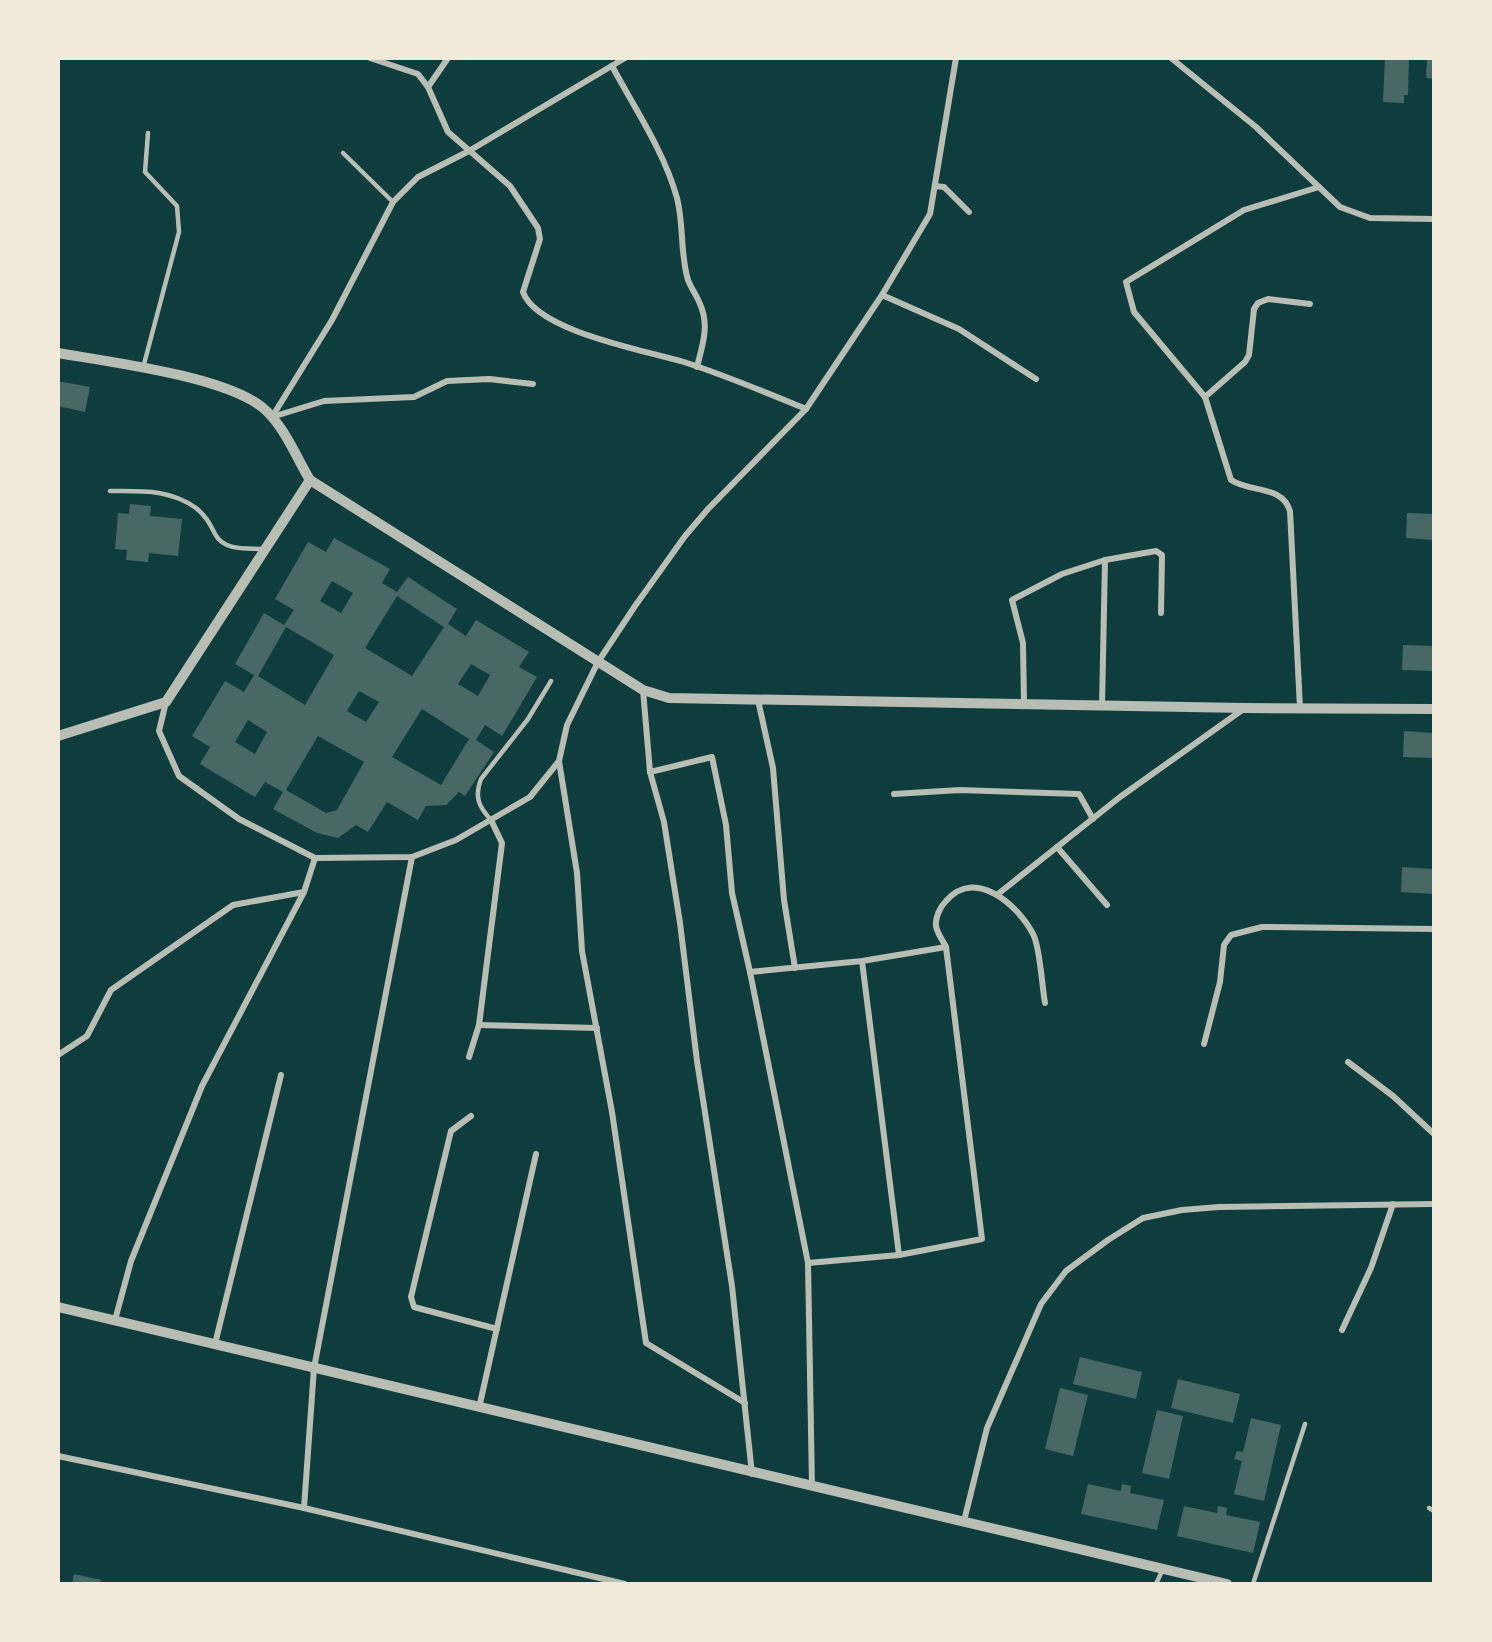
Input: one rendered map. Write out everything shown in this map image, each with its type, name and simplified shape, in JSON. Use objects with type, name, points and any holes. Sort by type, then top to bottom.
[{"type":"street","points":[[370,58],[418,74],[428,87],[448,132],[510,186],[538,228],[540,238],[523,292],[526,300],[549,318],[613,344],[697,367],[806,409]]},
{"type":"street","points":[[428,87],[448,58]]},
{"type":"street","points":[[272,417],[332,320],[393,202],[418,177],[469,151],[625,58]]},
{"type":"street","points":[[745,1403],[646,1342],[597,1028],[582,951],[577,873],[559,761],[567,725],[598,662],[685,536],[806,409],[882,296],[930,214],[956,58]]},
{"type":"street","points":[[1171,58],[1256,127],[1340,207],[1370,218],[1434,219]]},
{"type":"street","points":[[612,66],[668,169],[677,199],[683,225],[683,254],[688,280],[702,307],[706,328],[697,367]]},
{"type":"street","points":[[935,186],[944,187],[969,212]]},
{"type":"street","points":[[1300,708],[1290,511],[1287,500],[1280,495],[1232,480],[1205,397],[1134,312],[1126,282],[1244,210],[1319,187]]},
{"type":"street","points":[[882,296],[959,329],[1036,379]]},
{"type":"street","points":[[1205,397],[1245,362],[1249,355],[1254,309],[1258,303],[1268,299],[1310,304]]},
{"type":"street","points":[[58,353],[143,368],[208,383],[261,407],[272,417],[310,480],[643,690],[669,698],[1434,709]]},
{"type":"street","points":[[272,417],[324,402],[414,397],[447,381],[489,379],[533,384]]},
{"type":"street","points":[[310,480],[166,702],[159,730],[179,776],[239,819],[315,858],[412,857],[456,840],[530,798],[559,761]]},
{"type":"street","points":[[1024,704],[1023,643],[1012,600],[1062,574],[1105,560],[1156,551],[1161,553],[1161,613]]},
{"type":"street","points":[[1102,706],[1105,560]]},
{"type":"street","points":[[643,690],[650,772],[664,822],[680,923],[698,1072],[732,1286],[752,1474]]},
{"type":"street","points":[[758,700],[773,768],[784,900],[795,968]]},
{"type":"street","points":[[58,736],[166,702]]},
{"type":"street","points":[[999,894],[1119,797],[1245,708]]},
{"type":"street","points":[[650,772],[712,757],[726,825],[732,893],[808,1263],[812,1486]]},
{"type":"street","points":[[894,794],[960,790],[1079,794],[1093,819]]},
{"type":"street","points":[[469,1057],[479,1025],[502,843],[492,820]]},
{"type":"street","points":[[1056,847],[1107,904]]},
{"type":"street","points":[[304,1508],[314,1368],[412,857]]},
{"type":"street","points":[[115,1320],[131,1261],[202,1086],[304,892],[315,858]]},
{"type":"street","points":[[808,1263],[898,1255],[982,1239],[946,947],[936,926],[940,908],[951,895],[964,888],[978,888],[999,894],[1026,922],[1035,937],[1045,1003]]},
{"type":"street","points":[[58,1055],[87,1036],[111,990],[233,905],[304,892]]},
{"type":"street","points":[[1204,1044],[1220,982],[1224,945],[1231,935],[1262,927],[1434,929]]},
{"type":"street","points":[[750,972],[862,961],[946,947]]},
{"type":"street","points":[[862,961],[898,1255]]},
{"type":"street","points":[[479,1025],[597,1028]]},
{"type":"street","points":[[1348,1062],[1393,1096],[1434,1134]]},
{"type":"street","points":[[215,1344],[282,1075]]},
{"type":"street","points":[[471,1116],[451,1131],[411,1298],[414,1307],[497,1329]]},
{"type":"street","points":[[479,1408],[536,1154]]},
{"type":"street","points":[[1342,1330],[1371,1268],[1393,1204]]},
{"type":"street","points":[[964,1521],[987,1428],[1041,1304],[1066,1271],[1100,1246],[1143,1218],[1182,1210],[1219,1207],[1434,1204]]},
{"type":"street","points":[[58,1307],[752,1474],[964,1521],[1164,1569],[1184,1579],[1227,1584]]},
{"type":"street","points":[[58,1456],[304,1508],[625,1584]]},
{"type":"lane","points":[[143,368],[179,232],[177,206],[145,172],[148,133]]},
{"type":"lane","points":[[343,153],[393,202]]},
{"type":"lane","points":[[110,491],[151,490],[181,499],[211,523],[217,537],[223,543],[233,548],[265,549]]},
{"type":"lane","points":[[492,820],[480,808],[476,791],[481,780],[528,719],[551,681]]},
{"type":"lane","points":[[1253,1584],[1305,1424]]},
{"type":"lane","points":[[1156,1584],[1164,1569]]},
{"type":"building","points":[[1385,58],[1409,58],[1408,95],[1404,95],[1404,103],[1383,102]]},
{"type":"building","points":[[1427,58],[1434,58],[1434,79],[1426,78]]},
{"type":"building","points":[[58,381],[90,387],[85,412],[58,406]]},
{"type":"building","points":[[130,504],[151,506],[150,516],[182,519],[178,556],[149,553],[148,562],[126,560],[127,550],[115,549],[118,513],[129,514]]},
{"type":"building","points":[[1407,513],[1434,514],[1434,540],[1406,538]]},
{"type":"building","points":[[334,538],[390,569],[382,583],[397,592],[408,577],[457,609],[448,624],[466,636],[476,620],[529,652],[519,667],[537,677],[502,736],[485,725],[476,740],[494,752],[465,796],[459,792],[446,805],[426,806],[418,820],[387,802],[368,832],[356,825],[338,838],[317,833],[273,809],[283,792],[265,782],[255,797],[200,764],[210,747],[192,736],[225,681],[244,692],[254,675],[235,664],[264,613],[284,625],[294,610],[275,599],[308,542],[326,552]],"holes":[[[332,581],[353,593],[341,613],[320,601]],[[397,596],[444,627],[412,676],[365,648]],[[286,627],[334,655],[305,705],[258,676]],[[471,664],[490,675],[478,696],[458,684]],[[359,691],[379,702],[366,722],[347,711]],[[422,709],[469,739],[441,785],[392,757]],[[248,720],[267,732],[255,754],[235,742]],[[318,736],[364,762],[337,810],[326,813],[286,790]]]},
{"type":"building","points":[[1403,645],[1434,646],[1434,671],[1402,670]]},
{"type":"building","points":[[1404,731],[1434,733],[1434,758],[1403,757]]},
{"type":"building","points":[[1402,867],[1434,869],[1434,894],[1401,892]]},
{"type":"building","points":[[1080,1357],[1142,1372],[1136,1399],[1073,1384]]},
{"type":"building","points":[[1178,1379],[1240,1394],[1233,1423],[1171,1408]]},
{"type":"building","points":[[1060,1388],[1088,1395],[1073,1456],[1045,1449]]},
{"type":"building","points":[[1157,1410],[1183,1416],[1169,1479],[1142,1473]]},
{"type":"building","points":[[1251,1418],[1281,1425],[1264,1501],[1234,1494],[1242,1461],[1234,1459],[1237,1451],[1243,1452]]},
{"type":"building","points":[[1088,1484],[1121,1491],[1122,1484],[1131,1486],[1130,1493],[1164,1500],[1157,1530],[1081,1514]]},
{"type":"building","points":[[1184,1506],[1217,1513],[1218,1506],[1227,1508],[1226,1515],[1260,1522],[1253,1553],[1177,1536]]},
{"type":"building","points":[[74,1574],[101,1580],[100,1584],[72,1584]]}]
